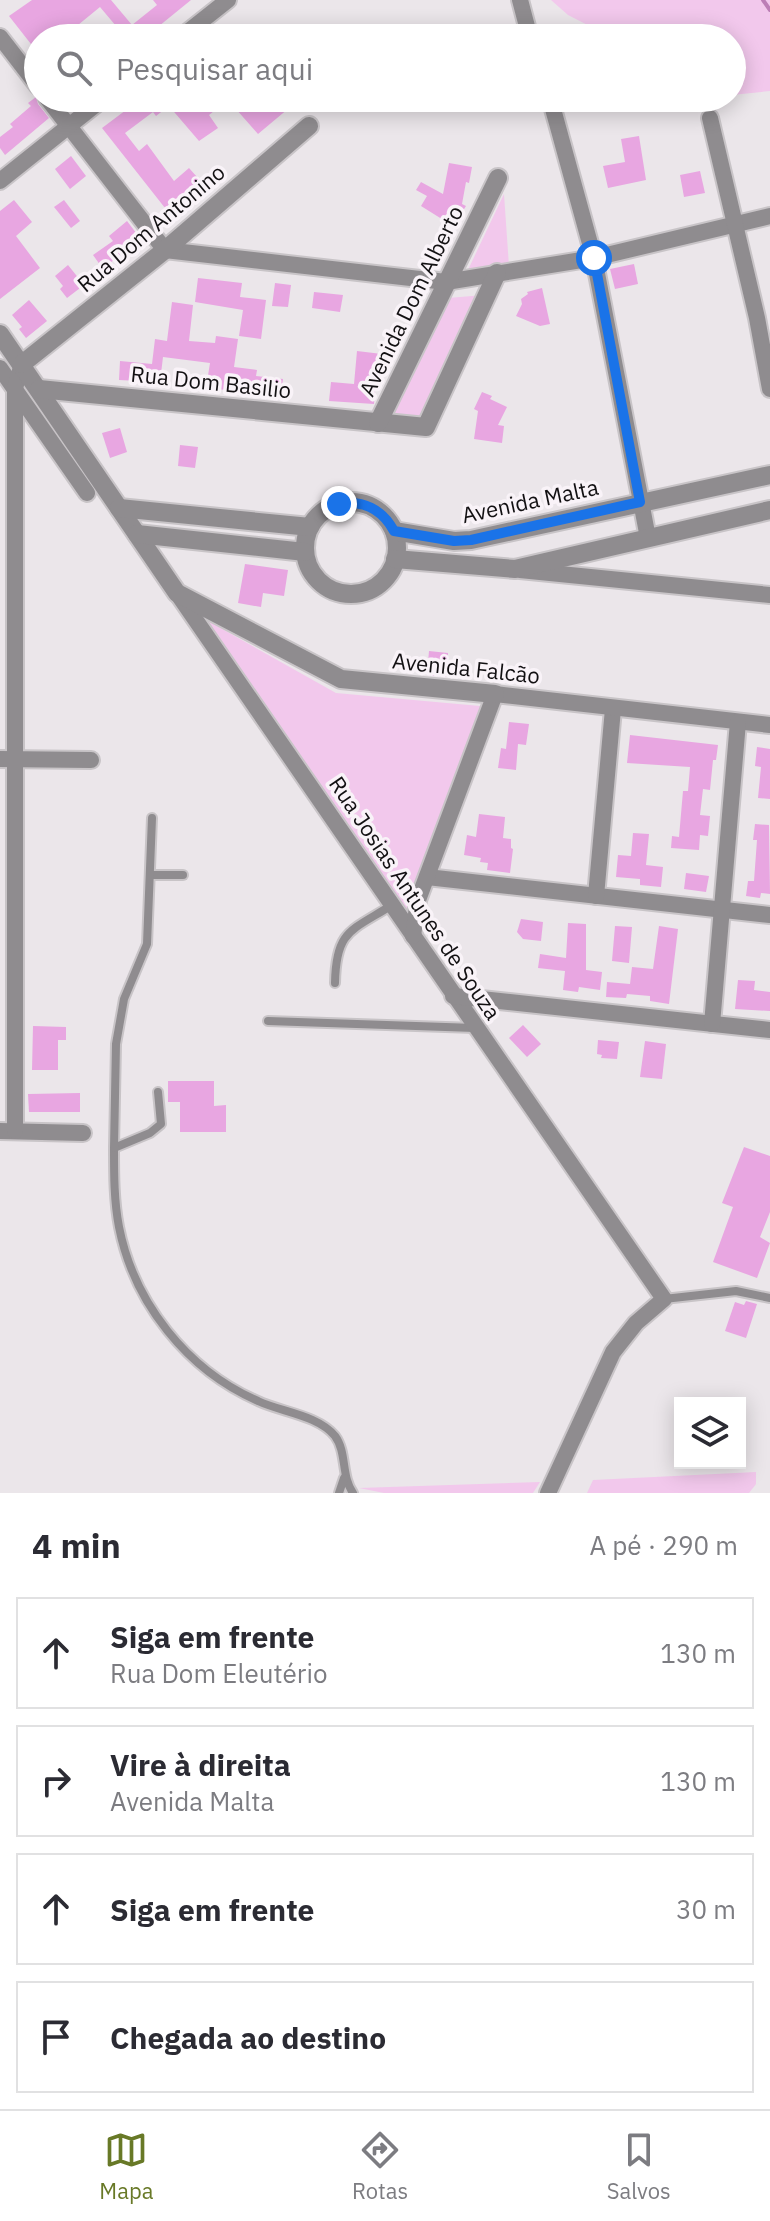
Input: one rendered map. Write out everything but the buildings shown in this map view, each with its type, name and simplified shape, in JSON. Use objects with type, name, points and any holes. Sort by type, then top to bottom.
[{"type":"street","points":[[198,24],[228,0]]},
{"type":"street","points":[[520,0],[526,24]]},
{"type":"street","points":[[0,37],[24,68]]},
{"type":"street","points":[[58,112],[165,250],[446,282],[594,258],[770,216]]},
{"type":"street","points":[[0,181],[86,112]]},
{"type":"street","points":[[554,112],[594,258],[648,538]]},
{"type":"street","points":[[710,118],[757,318],[770,389]]},
{"type":"street","name":"Rua Dom Antonino","points":[[22,364],[165,250],[309,126]]},
{"type":"street","name":"Avenida Dom Alberto","points":[[497,273],[426,427],[378,423],[498,178]]},
{"type":"street","name":"Rua Josias Antunes de Souza","points":[[0,334],[664,1299]]},
{"type":"street","points":[[22,364],[15,388],[8,759],[8,1131],[83,1133]]},
{"type":"street","points":[[0,368],[87,493]]},
{"type":"street","name":"Rua Dom Basilio","points":[[39,389],[378,423]]},
{"type":"street","name":"Avenida Malta","points":[[394,531],[454,541],[471,540],[770,475]]},
{"type":"street","points":[[358,503],[383,515],[394,531],[396,541],[392,569],[371,589],[352,594],[332,590],[311,571],[305,552],[310,527],[330,507],[358,503]]},
{"type":"street","points":[[119,508],[310,527]]},
{"type":"street","points":[[515,569],[770,510]]},
{"type":"street","points":[[137,534],[305,552]]},
{"type":"street","points":[[395,559],[770,595]]},
{"type":"street","name":"Avenida Falcão","points":[[177,593],[341,679],[770,725]]},
{"type":"street","points":[[413,936],[418,900],[495,694]]},
{"type":"street","points":[[596,896],[613,709]]},
{"type":"street","points":[[712,1024],[738,722]]},
{"type":"street","points":[[8,759],[91,760]]},
{"type":"street","points":[[427,877],[770,915]]},
{"type":"street","points":[[453,996],[770,1030]]},
{"type":"street","points":[[548,1493],[613,1352],[636,1323],[664,1299]]},
{"type":"lane","points":[[152,818],[147,944],[124,999],[116,1044],[114,1196],[119,1230],[135,1278],[152,1310],[178,1343],[221,1381],[258,1402],[307,1419],[334,1435],[340,1447],[344,1477],[353,1493]]},
{"type":"lane","points":[[151,875],[183,875]]},
{"type":"lane","points":[[335,983],[336,954],[343,938],[392,905]]},
{"type":"lane","points":[[268,1021],[475,1028]]},
{"type":"lane","points":[[114,1148],[150,1133],[161,1124],[158,1092]]},
{"type":"lane","points":[[664,1299],[736,1291],[770,1298]]},
{"type":"lane","points":[[339,1493],[344,1477]]},
{"type":"shaded area","points":[[551,0],[770,0],[770,91],[746,94],[746,24],[586,24],[568,15]]},
{"type":"shaded area","points":[[504,194],[509,266],[467,272]]},
{"type":"shaded area","points":[[484,295],[424,421],[391,417],[448,298]]},
{"type":"shaded area","points":[[199,616],[336,693],[480,706],[484,711],[408,922]]},
{"type":"shaded area","points":[[756,1472],[756,1484],[749,1493],[587,1493],[593,1480]]},
{"type":"shaded area","points":[[540,1482],[533,1493],[384,1493],[359,1488]]},
{"type":"waterway","points":[[763,0],[770,10]]},
{"type":"route","points":[[339,504],[367,505],[383,515],[394,531],[454,541],[471,540],[640,502],[594,258]]}]
